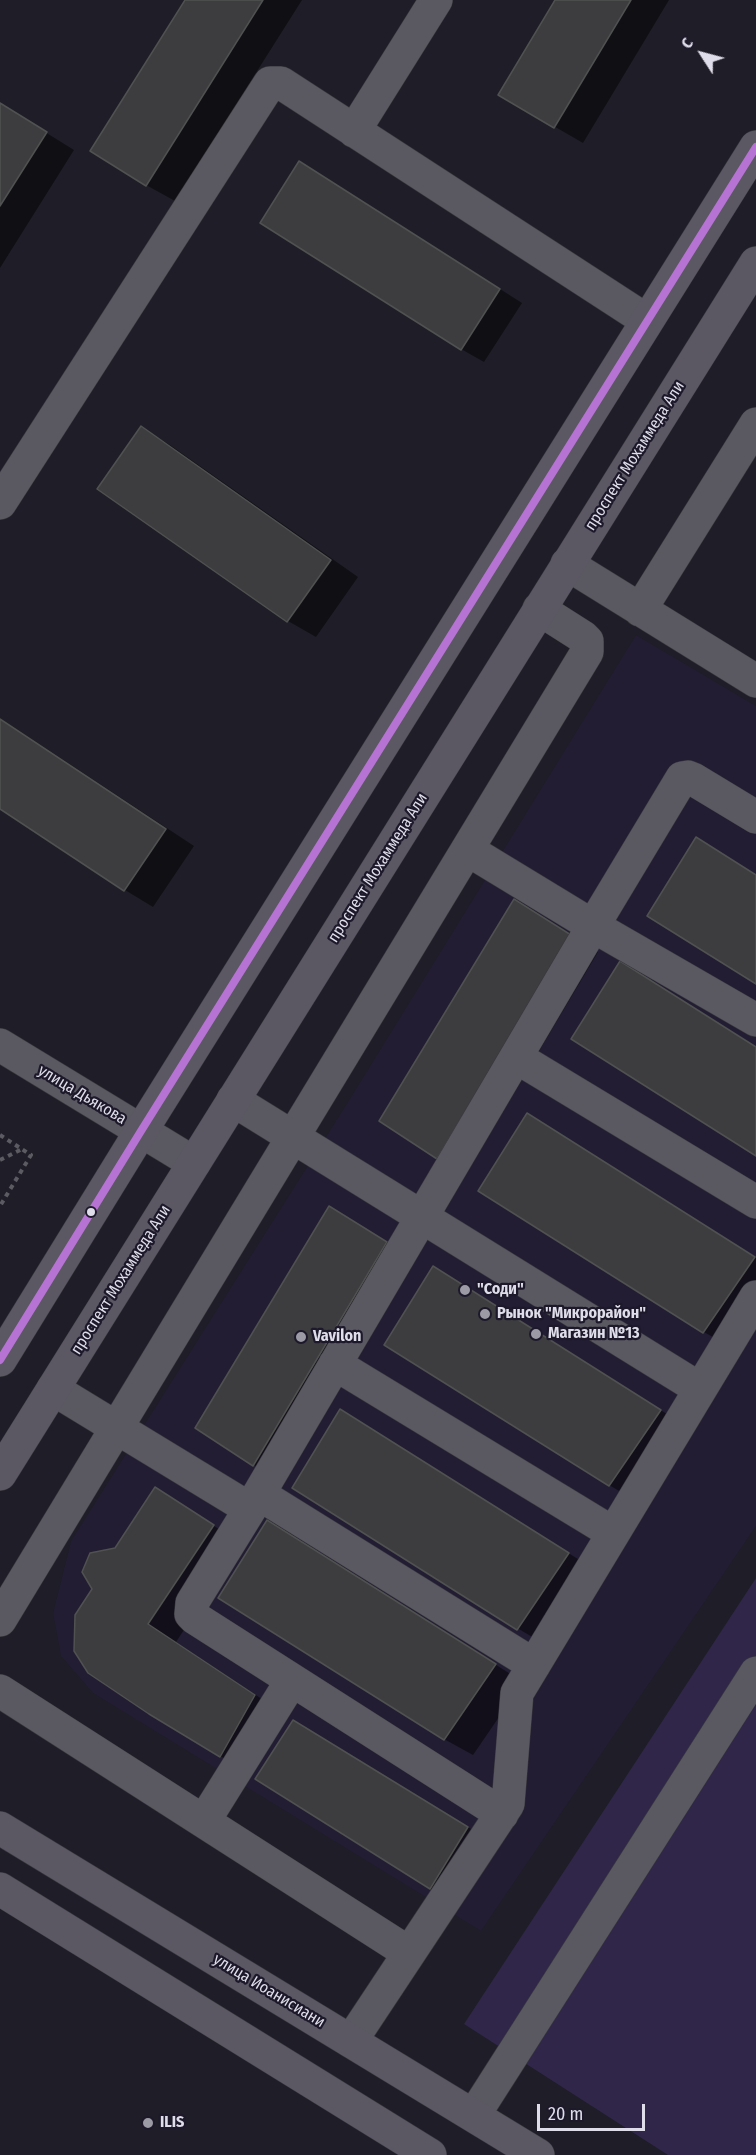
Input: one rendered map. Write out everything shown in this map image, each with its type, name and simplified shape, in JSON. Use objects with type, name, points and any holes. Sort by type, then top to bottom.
[{"type":"main road","points":[[0,1360],[646,320],[756,147]]},
{"type":"main road","name":"проспект Мохаммеда Али","points":[[0,1474],[756,262]]},
{"type":"main road","name":"улица Иоанисиани","points":[[0,1828],[538,2155]]},
{"type":"main road","points":[[0,1889],[430,2155]]},
{"type":"street","points":[[354,131],[436,0]]},
{"type":"street","points":[[0,502],[270,83],[281,83],[646,320]]},
{"type":"street","points":[[640,610],[756,424]]},
{"type":"street","points":[[567,564],[756,681]]},
{"type":"street","points":[[0,1620],[587,652],[587,641],[583,637],[539,609]]},
{"type":"street","points":[[502,1814],[191,1614],[192,1604],[682,778],[693,779],[756,817]]},
{"type":"street","points":[[468,850],[593,926],[756,1020]]},
{"type":"street","name":"улица Дьякова","points":[[0,1045],[194,1163]]},
{"type":"street","points":[[516,1057],[756,1202]]},
{"type":"street","points":[[233,1100],[700,1389]]},
{"type":"street","points":[[351,2041],[508,1804],[516,1698],[756,1297]]},
{"type":"street","points":[[335,1364],[613,1533]]},
{"type":"street","points":[[53,1389],[116,1428],[254,1502],[534,1665]]},
{"type":"street","points":[[474,2115],[756,1672]]},
{"type":"street","points":[[204,1821],[292,1680]]},
{"type":"street","points":[[0,1690],[409,1953]]},
{"type":"path","points":[[0,1135],[31,1155],[0,1206]]},
{"type":"path","points":[[0,1160],[22,1149]]},
{"type":"shaded area","name":"Рынок \"Микрорайон\"","points":[[636,635],[756,706],[756,1526],[481,1931],[93,1693],[61,1656],[53,1613],[71,1541],[348,1102]]},
{"type":"shaded area","points":[[756,1578],[756,2155],[668,2155],[464,2024]]},
{"type":"building","points":[[185,0],[263,0],[146,186],[90,151]]},
{"type":"building","points":[[555,0],[631,0],[554,128],[498,95]]},
{"type":"building","points":[[0,103],[47,132],[0,206]]},
{"type":"building","points":[[299,161],[500,289],[461,350],[260,223]]},
{"type":"building","points":[[141,426],[331,560],[287,622],[97,489]]},
{"type":"building","points":[[0,719],[166,829],[124,891],[0,809]]},
{"type":"building","points":[[696,837],[756,875],[756,984],[647,916]]},
{"type":"building","points":[[514,899],[571,935],[437,1159],[379,1121]]},
{"type":"building","points":[[620,961],[756,1047],[756,1156],[571,1039]]},
{"type":"building","points":[[527,1113],[755,1257],[703,1333],[478,1191]]},
{"type":"building","points":[[329,1206],[387,1242],[253,1466],[195,1428]]},
{"type":"building","points":[[433,1266],[661,1410],[609,1486],[384,1345]]},
{"type":"building","points":[[340,1409],[569,1553],[517,1630],[292,1488]]},
{"type":"building","points":[[155,1487],[214,1525],[148,1624],[255,1695],[220,1757],[149,1714],[88,1673],[74,1651],[75,1615],[92,1589],[82,1572],[90,1553],[115,1548]]},
{"type":"building","points":[[267,1520],[496,1664],[444,1740],[218,1598]]},
{"type":"building","points":[[293,1720],[468,1827],[430,1889],[255,1779]]},
{"type":"transit line","points":[[0,1360],[756,147]]},
{"type":"place","name":"\"Соди\"","points":[[465,1290]]},
{"type":"place","name":"Рынок \"Микрорайон\"","points":[[485,1314]]},
{"type":"place","name":"Магазин №13","points":[[536,1334]]},
{"type":"place","name":"Vavilon","points":[[301,1337]]},
{"type":"place","name":"ILIS","points":[[148,2123]]}]
